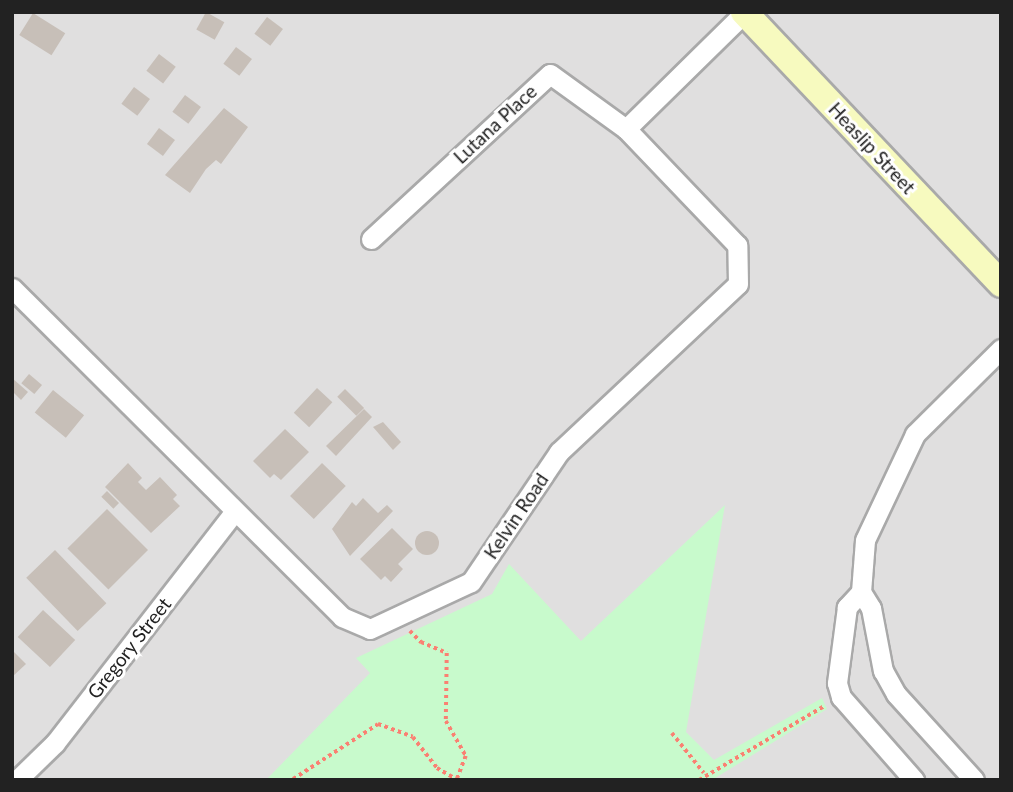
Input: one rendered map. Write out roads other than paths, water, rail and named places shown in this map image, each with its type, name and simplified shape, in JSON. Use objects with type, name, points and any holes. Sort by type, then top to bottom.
[{"type":"street","points":[[626,129],[744,13]]},
{"type":"street","name":"Heaslip Street","points":[[744,13],[1001,284]]},
{"type":"street","name":"Lutana Place","points":[[371,239],[550,74],[626,129]]},
{"type":"street","name":"Kelvin Road","points":[[12,288],[342,617],[370,629],[471,582],[559,452],[738,284],[737,245],[626,129]]},
{"type":"street","points":[[974,780],[896,694],[883,671],[871,608],[861,592],[865,540],[915,434],[1001,349]]},
{"type":"street","name":"Gregory Street","points":[[17,780],[55,743],[234,512]]},
{"type":"street","points":[[861,592],[847,607],[837,682],[841,697],[914,780]]}]
